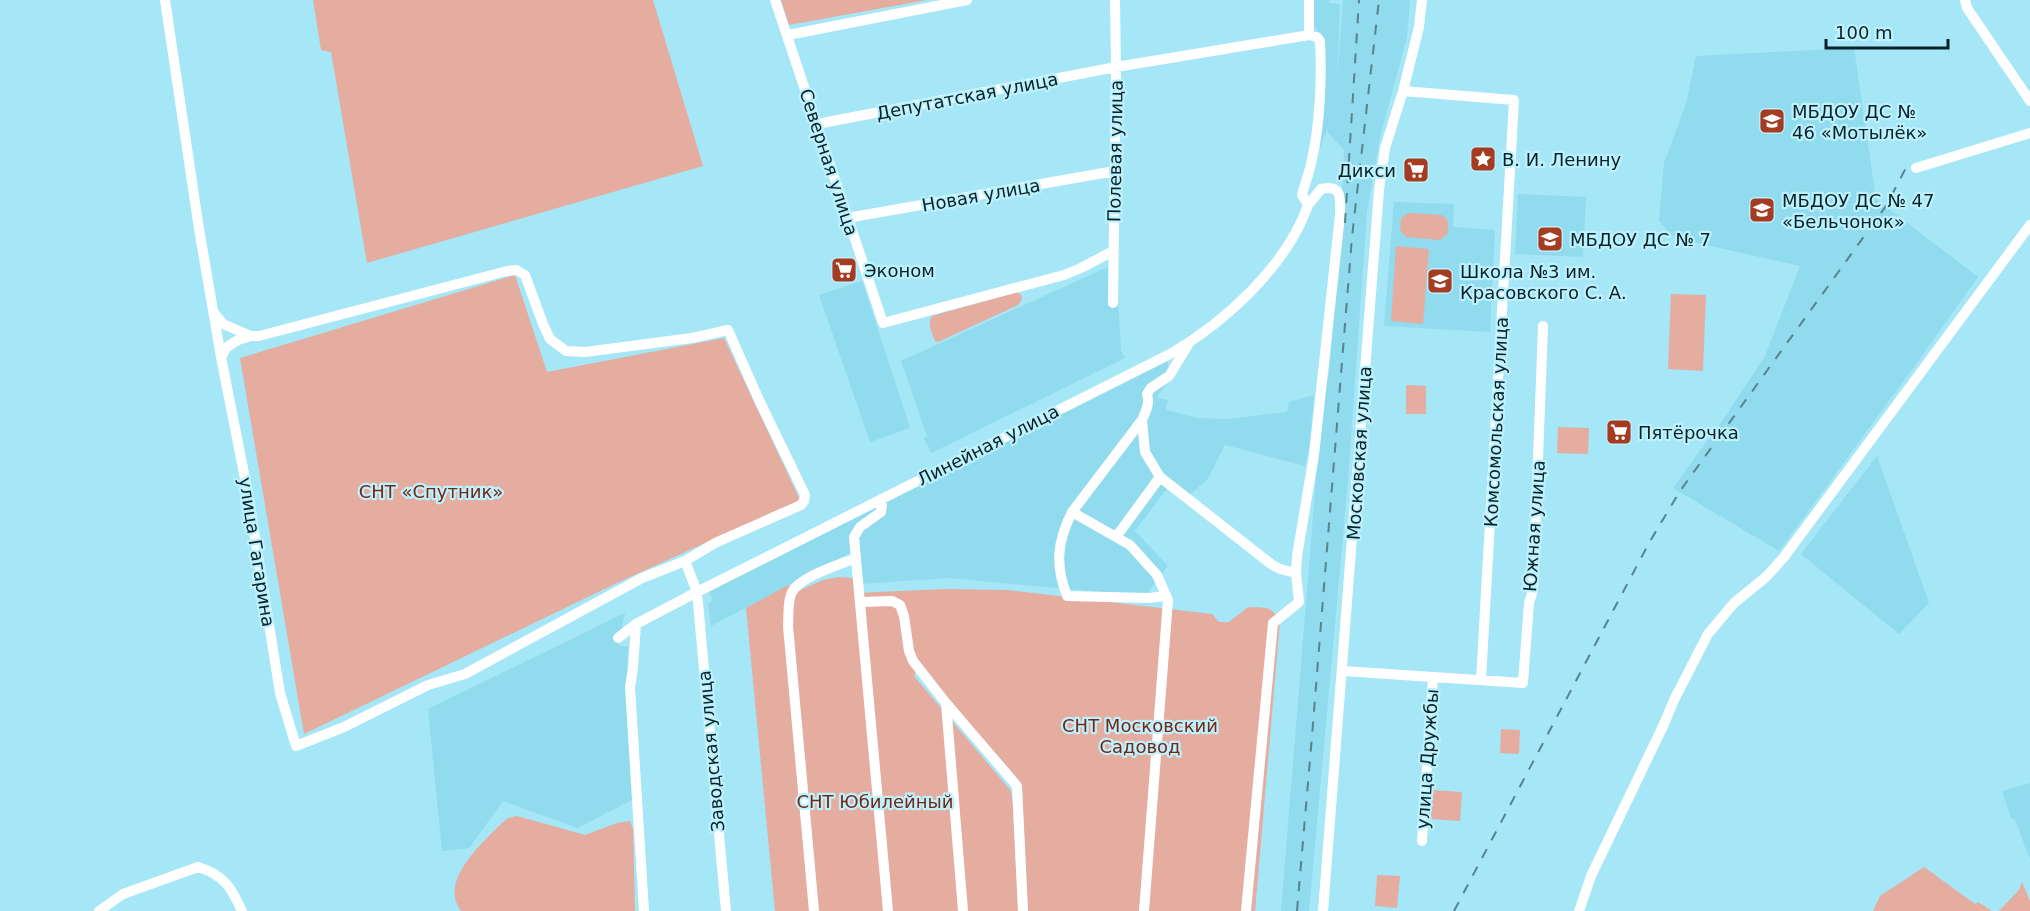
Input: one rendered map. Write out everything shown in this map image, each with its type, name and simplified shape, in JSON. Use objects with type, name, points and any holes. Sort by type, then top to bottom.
[{"type":"street","name":"улица Гагарина","points":[[165,0],[221,357],[248,494],[280,693],[296,746],[353,723],[428,685],[465,674],[642,578],[685,561]]},
{"type":"street","name":"Северная улица","points":[[775,0],[883,323],[1064,275],[1113,251]]},
{"type":"street","points":[[788,35],[967,0]]},
{"type":"street","name":"Полевая улица","points":[[1113,303],[1116,67],[1114,0]]},
{"type":"street","points":[[1246,911],[1273,623],[1299,602],[1297,556],[1314,455],[1340,215],[1340,197],[1337,190],[1316,185],[1312,180],[1321,54],[1320,41],[1317,37],[1309,35],[1309,0]]},
{"type":"street","name":"Московская улица","points":[[1323,911],[1379,190],[1385,148],[1403,91],[1419,27],[1422,0]]},
{"type":"street","points":[[1965,0],[1967,8],[2030,101]]},
{"type":"street","name":"Депутатская улица","points":[[817,124],[1116,67],[1309,35]]},
{"type":"street","name":"Комсомольская улица","points":[[1403,91],[1514,100],[1481,680]]},
{"type":"street","points":[[1916,168],[2030,134]]},
{"type":"street","points":[[1312,159],[1302,195],[1306,202],[1326,188]]},
{"type":"street","name":"Новая улица","points":[[847,218],[1115,171]]},
{"type":"street","name":"Линейная улица","points":[[618,638],[636,624],[697,592],[1189,343],[1230,311],[1276,262],[1293,237],[1306,202]]},
{"type":"street","points":[[1579,911],[1591,876],[1674,700],[1708,634],[1734,603],[1766,577],[1784,557],[2030,225]]},
{"type":"street","points":[[221,357],[227,347],[237,340],[260,336],[467,280],[516,270],[525,275],[550,339],[566,351],[585,352],[692,338],[728,330],[784,455],[805,495],[804,501],[801,505],[715,543],[685,561]]},
{"type":"street","points":[[214,313],[223,324],[251,336]]},
{"type":"street","name":"Южная улица","points":[[1481,680],[1523,683],[1529,603],[1533,590],[1543,326]]},
{"type":"street","points":[[1166,596],[1149,598],[1067,596],[1060,577],[1059,566],[1066,525],[1072,512],[1142,420],[1148,408],[1147,394],[1151,388],[1169,376],[1189,343]]},
{"type":"street","points":[[1142,420],[1145,452],[1160,477],[1271,564],[1296,573]]},
{"type":"street","points":[[1116,537],[1160,477]]},
{"type":"street","points":[[881,499],[881,512],[855,533],[888,911]]},
{"type":"street","points":[[1072,512],[1130,545],[1157,575],[1169,606],[1144,911]]},
{"type":"street","points":[[814,911],[789,637],[789,602],[795,588],[808,578],[856,558]]},
{"type":"street","name":"Заводская улица","points":[[685,561],[697,592],[726,911]]},
{"type":"street","points":[[861,602],[892,601],[900,605],[904,616],[910,657],[1017,786],[1023,911]]},
{"type":"street","points":[[636,624],[630,687],[644,911]]},
{"type":"street","points":[[1343,671],[1481,680]]},
{"type":"street","name":"улица Дружбы","points":[[1422,842],[1433,677]]},
{"type":"street","points":[[946,703],[963,911]]},
{"type":"street","points":[[99,911],[123,894],[198,867],[221,876],[237,898],[242,911]]},
{"type":"shaded area","points":[[1310,0],[1329,0],[1329,3],[1340,4],[1337,83],[1343,0],[1410,0],[1407,37],[1380,137],[1367,212],[1348,481],[1309,911],[1281,911],[1323,394],[1329,376],[1344,150],[1328,133],[1328,129],[1316,156],[1322,39],[1316,28],[1309,26]]},
{"type":"shaded area","points":[[1854,48],[1876,199],[1978,277],[1779,551],[1673,488],[1724,418],[1765,356],[1800,266],[1675,238],[1659,221],[1664,163],[1686,104],[1696,56]]},
{"type":"shaded area","name":"МБДОУ ДС № 7","points":[[1518,194],[1586,197],[1583,257],[1515,254]]},
{"type":"shaded area","name":"Школа №3 им. Красовского С. А.","points":[[1394,202],[1454,204],[1453,227],[1495,230],[1490,332],[1384,326]]},
{"type":"shaded area","points":[[1108,267],[1108,302],[1118,303],[1121,350],[1125,358],[931,453],[924,439],[927,436],[901,361]]},
{"type":"shaded area","points":[[862,281],[910,428],[870,442],[819,295]]},
{"type":"shaded area","points":[[1167,361],[1173,378],[1157,398],[1168,400],[1166,410],[1197,418],[1228,419],[1287,412],[1289,402],[1314,395],[1305,466],[1225,445],[1208,479],[1186,498],[1168,487],[1135,531],[1168,566],[1145,596],[948,578],[862,584],[859,548],[711,626],[708,604],[713,600],[709,592],[878,503],[936,478]]},
{"type":"shaded area","points":[[1877,456],[1929,603],[1899,634],[1801,554]]},
{"type":"shaded area","points":[[625,613],[618,645],[628,647],[627,674],[636,798],[577,828],[503,801],[469,848],[442,851],[428,709]]},
{"type":"shaded area","points":[[2030,783],[2030,859],[2015,820],[2011,818],[2002,791]]},
{"type":"green space","points":[[313,0],[653,0],[703,166],[367,263],[331,52],[321,50]]},
{"type":"green space","points":[[781,0],[927,0],[789,25]]},
{"type":"green space","points":[[1409,213],[1442,215],[1448,221],[1448,233],[1440,240],[1406,237],[1400,230],[1401,218]]},
{"type":"green space","points":[[1396,246],[1429,249],[1423,324],[1391,321]]},
{"type":"green space","name":"СНТ «Спутник»","points":[[515,275],[547,372],[724,338],[800,500],[617,583],[304,734],[240,358]]},
{"type":"green space","points":[[1017,292],[1022,296],[1018,305],[938,342],[935,341],[930,325],[932,316]]},
{"type":"green space","points":[[1671,294],[1706,295],[1703,371],[1668,369]]},
{"type":"green space","points":[[1406,385],[1426,386],[1426,414],[1406,414]]},
{"type":"green space","points":[[1558,427],[1589,428],[1588,454],[1557,453]]},
{"type":"green space","points":[[839,577],[853,578],[856,593],[945,589],[1007,590],[1212,614],[1219,622],[1229,622],[1248,607],[1267,608],[1273,612],[1280,621],[1255,911],[1028,911],[1022,790],[1017,778],[951,703],[920,662],[914,676],[1011,791],[1018,911],[775,911],[746,608],[788,585],[798,591],[823,580]]},
{"type":"green space","points":[[1501,729],[1520,730],[1519,754],[1500,753]]},
{"type":"green space","points":[[1432,790],[1462,792],[1460,821],[1431,819]]},
{"type":"green space","points":[[517,816],[585,835],[617,823],[630,821],[633,829],[635,911],[461,911],[455,899],[455,887],[466,863],[502,823],[508,818]]},
{"type":"green space","points":[[1924,867],[1975,904],[1978,902],[1992,911],[1873,911],[1880,896]]},
{"type":"green space","points":[[1377,875],[1400,876],[1397,908],[1375,906]]},
{"type":"green space","points":[[2022,882],[2030,901],[2030,911],[1999,911],[2019,890]]},
{"type":"railway","points":[[1345,223],[1359,0]]},
{"type":"railway","points":[[1297,911],[1352,237],[1379,0]]},
{"type":"railway","points":[[1454,911],[1649,543],[1680,491],[1886,206],[1909,162]]},
{"type":"place","name":"МБДОУ ДC № 46 «Мотылёк»","points":[[1772,121]]},
{"type":"place","name":"В. И. Ленину","points":[[1483,159]]},
{"type":"place","name":"Дикси","points":[[1416,170]]},
{"type":"place","name":"МБДОУ ДС № 47 «Бельчонок»","points":[[1762,210]]},
{"type":"place","name":"МБДОУ ДС № 7","points":[[1550,239]]},
{"type":"place","name":"Эконом","points":[[844,270]]},
{"type":"place","name":"Школа №3 им. Красовского С. А.","points":[[1440,281]]},
{"type":"place","name":"Пятёрочка","points":[[1619,432]]},
{"type":"park label","name":"СНТ Московский Садовод","points":[[1140,735]]},
{"type":"park label","name":"СНТ Юбилейный","points":[[875,801]]}]
